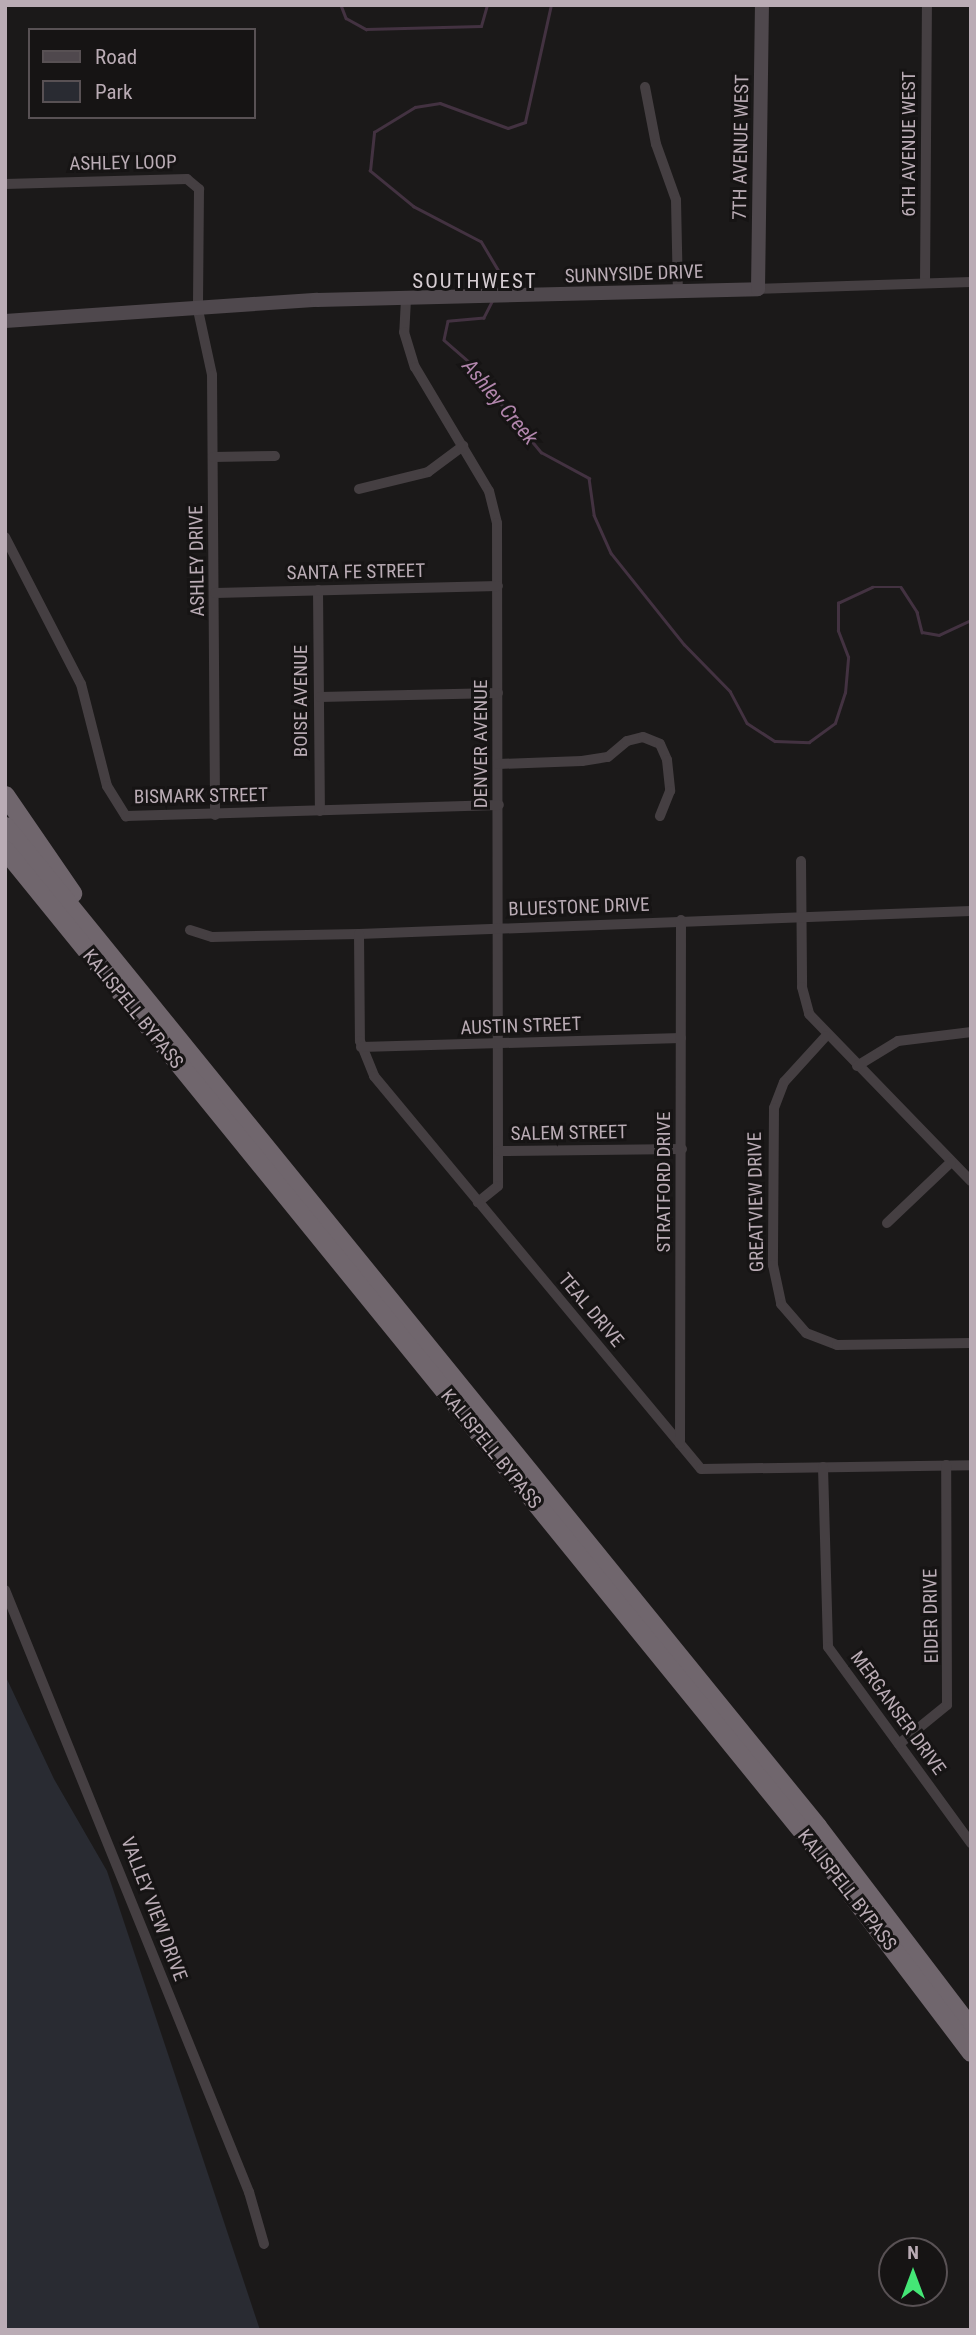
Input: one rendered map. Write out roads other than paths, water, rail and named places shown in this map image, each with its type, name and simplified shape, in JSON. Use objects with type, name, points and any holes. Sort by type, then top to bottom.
[{"type":"highway","points":[[5,795],[118,969]]},
{"type":"highway","name":"KALISPELL BYPASS","points":[[5,826],[118,969],[808,1815],[971,2028]]},
{"type":"highway","name":"KALISPELL BYPASS","points":[[5,850],[819,1852],[971,2052]]},
{"type":"street","name":"7TH AVENUE WEST","points":[[758,289],[762,5]]},
{"type":"street","name":"6TH AVENUE WEST","points":[[925,283],[927,5]]},
{"type":"street","points":[[645,87],[656,144],[676,200],[678,292]]},
{"type":"street","name":"ASHLEY LOOP","points":[[5,184],[195,181],[200,199],[198,310]]},
{"type":"street","name":"SUNNYSIDE DRIVE","points":[[5,321],[406,299],[971,282]]},
{"type":"street","name":"DENVER AVENUE","points":[[406,299],[404,332],[415,367],[493,501],[498,586],[499,1151],[498,1186],[478,1202]]},
{"type":"street","name":"ASHLEY DRIVE","points":[[198,310],[212,375],[215,815]]},
{"type":"street","points":[[359,489],[428,472],[463,446]]},
{"type":"street","points":[[213,457],[275,456]]},
{"type":"street","name":"BISMARK STREET","points":[[5,537],[81,684],[107,786],[117,808],[139,818],[499,805]]},
{"type":"street","name":"SANTA FE STREET","points":[[215,593],[498,586]]},
{"type":"street","name":"BOISE AVENUE","points":[[318,590],[320,811]]},
{"type":"street","points":[[320,697],[498,693]]},
{"type":"street","points":[[498,764],[595,759],[643,737],[660,744],[667,760],[670,791],[660,816]]},
{"type":"street","points":[[801,861],[804,1000],[826,1037],[971,1181]]},
{"type":"street","name":"BLUESTONE DRIVE","points":[[190,929],[212,937],[359,934],[801,915],[971,911]]},
{"type":"street","name":"STRATFORD DRIVE","points":[[680,1444],[681,920]]},
{"type":"street","name":"TEAL DRIVE","points":[[359,934],[361,1047],[382,1088],[701,1469],[971,1465]]},
{"type":"street","points":[[857,1066],[880,1050],[913,1036],[971,1032]]},
{"type":"street","name":"GREATVIEW DRIVE","points":[[826,1037],[785,1082],[774,1108],[773,1265],[781,1304],[806,1332],[837,1345],[971,1343]]},
{"type":"street","name":"AUSTIN STREET","points":[[361,1047],[681,1038]]},
{"type":"street","name":"SALEM STREET","points":[[499,1151],[682,1149]]},
{"type":"street","points":[[887,1223],[951,1162]]},
{"type":"street","name":"EIDER DRIVE","points":[[899,1744],[947,1705],[946,1465]]},
{"type":"street","name":"MERGANSER DRIVE","points":[[823,1467],[828,1647],[971,1843]]},
{"type":"street","name":"VALLEY VIEW DRIVE","points":[[5,1590],[249,2192],[264,2244]]},
{"type":"waterway","name":"Ashley Creek","points":[[341,5],[346,18],[366,29],[481,26],[487,5]]},
{"type":"waterway","name":"Ashley Creek","points":[[497,291],[503,279],[481,242],[414,207],[370,171],[374,132],[415,107],[440,103],[508,128],[525,122],[551,5]]},
{"type":"waterway","name":"Ashley Creek","points":[[493,300],[484,318],[448,321],[444,340],[483,374],[489,389],[541,452],[589,478],[594,515],[611,553],[684,644],[730,691],[747,723],[775,741],[809,742],[835,723],[845,693],[848,657],[838,631],[838,603],[872,587],[901,587],[917,612],[922,632],[939,635],[971,620]]},
{"type":"district","name":"SOUTHWEST","points":[[475,281]]}]
